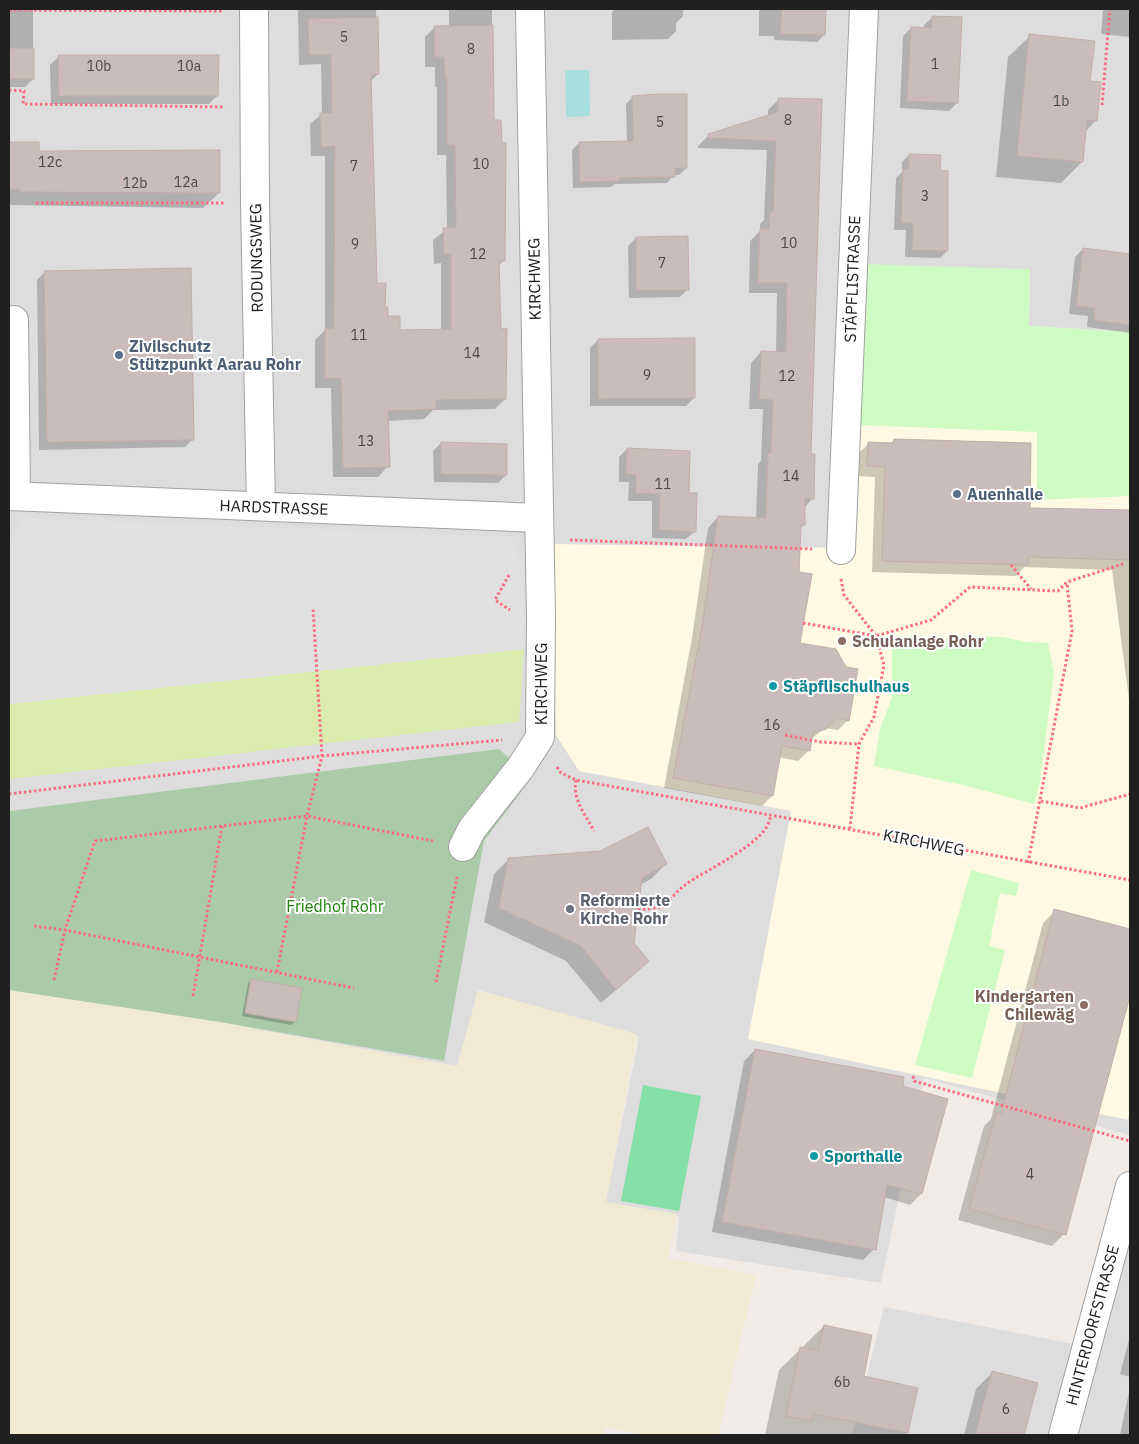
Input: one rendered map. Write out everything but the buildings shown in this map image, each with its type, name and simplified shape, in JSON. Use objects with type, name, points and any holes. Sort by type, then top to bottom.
[{"type":"street","name":"KIRCHWEG","points":[[530,9],[539,528],[540,737]]},
{"type":"street","name":"STÄPFLISTRASSE","points":[[841,550],[864,9]]},
{"type":"street","name":"RODUNGSWEG","points":[[254,10],[255,202],[261,506]]},
{"type":"street","points":[[12,496],[14,320]]},
{"type":"street","name":"HARDSTRASSE","points":[[12,496],[261,506],[539,528]]},
{"type":"street","points":[[463,847],[472,829],[521,768],[540,737]]},
{"type":"street","name":"HINTERDORFSTRASSE","points":[[1063,1435],[1130,1186]]},
{"type":"path","points":[[1102,105],[1110,9]]},
{"type":"path","points":[[9,10],[254,10]]},
{"type":"path","points":[[9,90],[24,90],[23,104],[256,108]]},
{"type":"path","points":[[36,203],[255,202]]},
{"type":"path","points":[[539,528],[841,550],[841,582],[844,596],[876,636],[884,666],[874,717],[859,744],[850,828]]},
{"type":"path","points":[[803,624],[876,636],[931,620],[970,587],[1058,591],[1067,582],[1123,564]]},
{"type":"path","points":[[1011,565],[1032,590]]},
{"type":"path","points":[[1028,864],[1072,630],[1067,582]]},
{"type":"path","points":[[277,972],[307,816],[322,756],[312,608]]},
{"type":"path","points":[[785,735],[820,742],[859,744]]},
{"type":"path","points":[[9,794],[322,756],[540,737]]},
{"type":"path","name":"KIRCHWEG","points":[[540,737],[548,757],[561,772],[576,780],[770,817],[850,828],[1028,864],[1130,880]]},
{"type":"path","points":[[576,780],[574,789],[576,799],[594,831]]},
{"type":"path","points":[[1041,802],[1080,808],[1130,794]]},
{"type":"path","points":[[54,980],[65,930],[95,841],[307,816],[463,847],[436,982]]},
{"type":"path","points":[[638,910],[663,907],[683,886],[759,838],[770,823],[770,817]]},
{"type":"path","points":[[193,996],[222,826]]},
{"type":"path","points":[[34,926],[65,930],[201,956],[354,988]]},
{"type":"path","points":[[913,1076],[914,1081],[1130,1141]]},
{"type":"shaded area","points":[[9,9],[1130,9],[1130,1135],[924,1078],[881,1283],[676,1251],[679,1216],[606,1202],[639,1037],[484,993],[461,1072],[9,994]]},
{"type":"shaded area","name":"Schulanlage Rohr","points":[[1030,269],[1029,326],[1130,332],[1130,1111],[1128,1120],[748,1039],[791,811],[579,771],[556,735],[551,544],[853,548],[858,425]]},
{"type":"shaded area","points":[[25,518],[512,537],[524,572],[524,649],[9,704],[9,539]]},
{"type":"shaded area","points":[[9,990],[214,1021],[457,1066],[478,990],[637,1034],[606,1202],[677,1214],[668,1258],[756,1275],[718,1435],[647,1435],[605,1427],[603,1435],[9,1435]]},
{"type":"shaded area","points":[[1130,1205],[1130,1435],[852,1435],[884,1307],[1100,1349]]},
{"type":"green space","points":[[864,264],[1030,269],[1029,326],[1130,332],[1130,496],[1037,500],[1037,432],[858,425]]},
{"type":"green space","points":[[911,635],[937,640],[968,636],[1003,637],[1027,642],[1048,643],[1054,673],[1040,781],[1034,804],[967,786],[874,766],[880,729],[892,698],[892,648]]},
{"type":"green space","points":[[524,649],[519,722],[9,779],[9,704]]},
{"type":"green space","name":"Friedhof Rohr","points":[[499,749],[531,779],[484,841],[444,1061],[214,1021],[9,990],[9,811]]},
{"type":"green space","points":[[971,870],[1019,883],[1016,896],[1000,893],[989,946],[1005,950],[972,1078],[915,1065]]},
{"type":"green space","points":[[643,1085],[701,1096],[679,1211],[621,1201]]},
{"type":"water","points":[[565,70],[589,70],[590,116],[566,117]]},
{"type":"place","name":"Zivilschutz Stützpunkt Aarau Rohr","points":[[119,355]]},
{"type":"place","name":"Auenhalle","points":[[957,494]]},
{"type":"place","name":"Schulanlage Rohr","points":[[842,641]]},
{"type":"place","name":"Stäpflischulhaus","points":[[773,686]]},
{"type":"place","name":"Reformierte Kirche Rohr","points":[[570,909]]},
{"type":"place","name":"Kindergarten Chilewäg","points":[[1084,1005]]},
{"type":"place","name":"Sporthalle","points":[[814,1156]]}]
